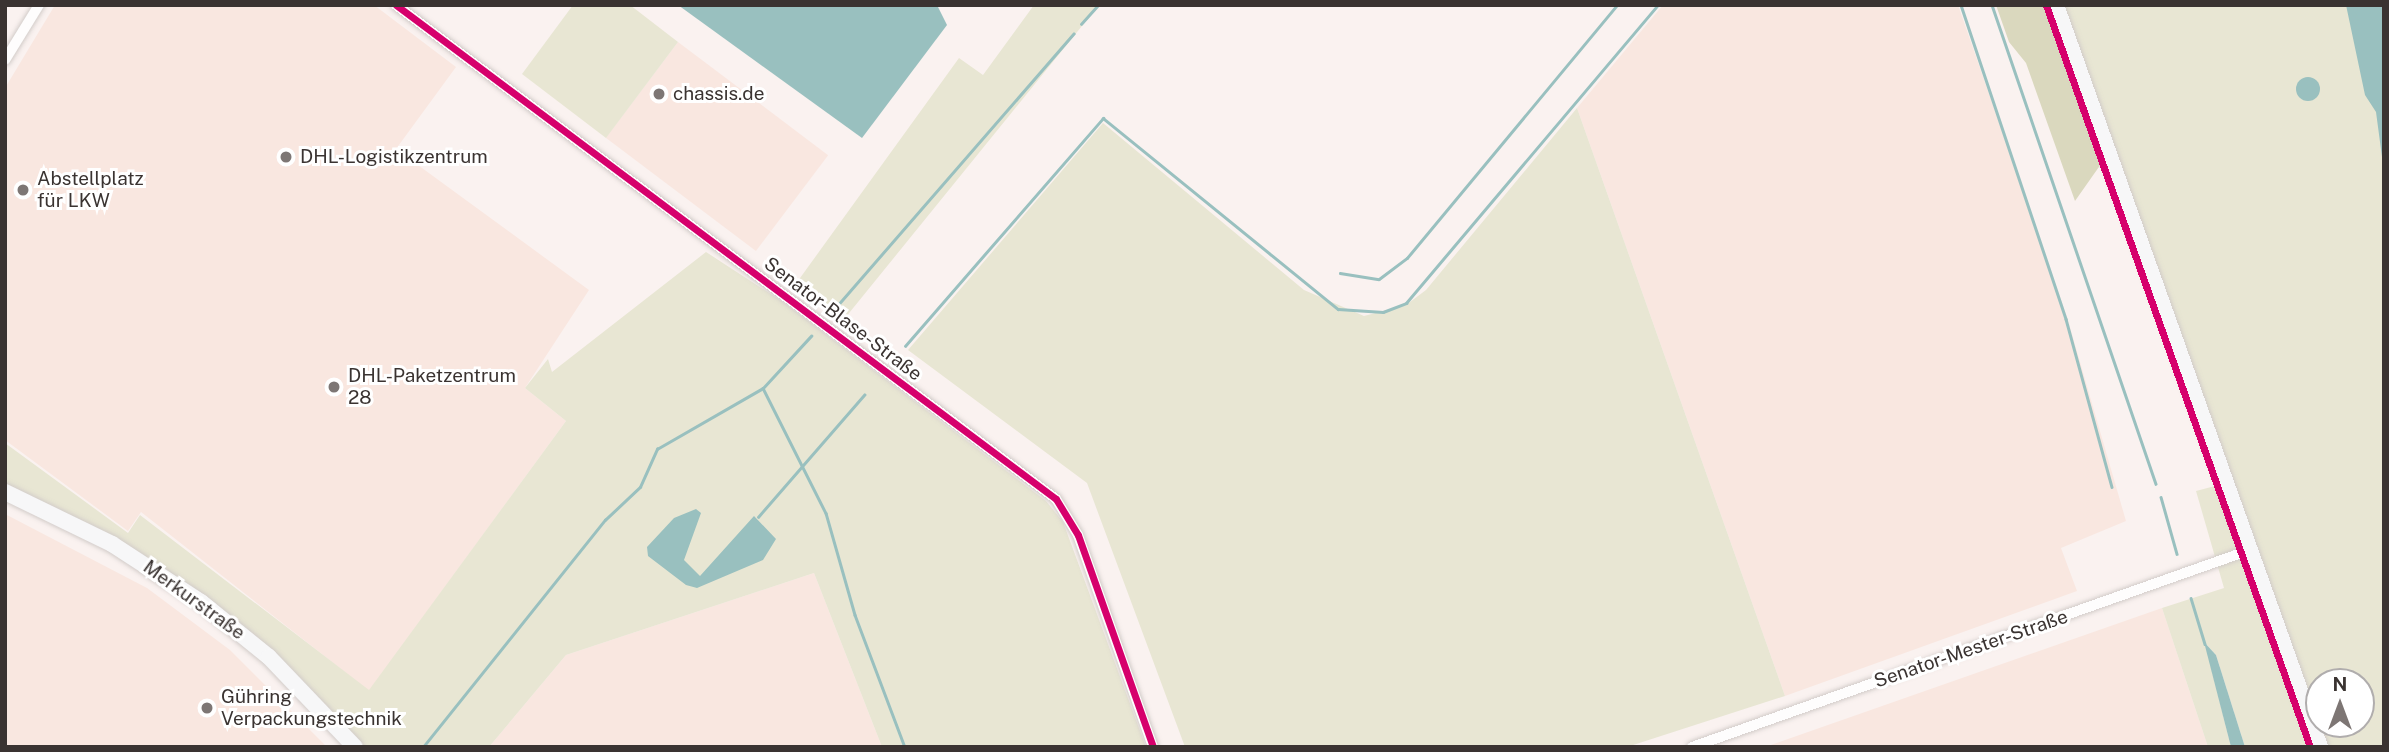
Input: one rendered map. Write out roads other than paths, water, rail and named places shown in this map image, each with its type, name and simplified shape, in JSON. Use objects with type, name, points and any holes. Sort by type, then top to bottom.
[{"type":"street","points":[[5,60],[39,5]]},
{"type":"street","name":"Senator-Blase-Straße","points":[[396,5],[1056,499],[1079,536],[1153,747]]},
{"type":"street","points":[[2056,5],[2320,747]]},
{"type":"street","name":"Merkurstraße","points":[[5,492],[103,539],[201,602],[269,657],[355,747]]},
{"type":"street","name":"Senator-Mester-Straße","points":[[1692,747],[2250,550]]},
{"type":"water","points":[[678,5],[937,5],[947,25],[862,138]]},
{"type":"water","points":[[2346,5],[2384,5],[2384,172],[2376,112],[2365,95]]},
{"type":"water","points":[[2303,77],[2313,77],[2320,84],[2320,94],[2313,101],[2303,101],[2296,94],[2296,84]]},
{"type":"water","points":[[696,509],[701,513],[684,560],[700,576],[754,516],[776,539],[763,560],[697,588],[686,585],[648,556],[647,547],[674,518]]},
{"type":"water","points":[[2204,642],[2216,655],[2245,747],[2231,747]]},
{"type":"waterway","points":[[1081,24],[1098,5]]},
{"type":"waterway","points":[[1340,273],[1379,279],[1407,258],[1617,5]]},
{"type":"waterway","points":[[905,346],[1103,118],[1338,309],[1383,312],[1406,303],[1658,5]]},
{"type":"waterway","points":[[1961,5],[2066,319],[2112,487]]},
{"type":"waterway","points":[[1992,5],[2156,484]]},
{"type":"waterway","points":[[836,307],[1073,34]]},
{"type":"waterway","points":[[423,747],[605,520],[640,487],[657,449],[763,388],[811,336]]},
{"type":"waterway","points":[[763,388],[826,513],[855,615],[905,747]]},
{"type":"waterway","points":[[758,517],[864,395]]},
{"type":"waterway","points":[[2161,497],[2177,554]]},
{"type":"waterway","points":[[2191,598],[2205,644]]},
{"type":"place","name":"chassis.de","points":[[659,94]]},
{"type":"place","name":"DHL-Logistikzentrum","points":[[286,157]]},
{"type":"place","name":"Abstellplatz für LKW","points":[[23,190]]},
{"type":"place","name":"DHL-Paketzentrum 28","points":[[334,387]]},
{"type":"place","name":"Gühring Verpackungstechnik","points":[[207,708]]}]
